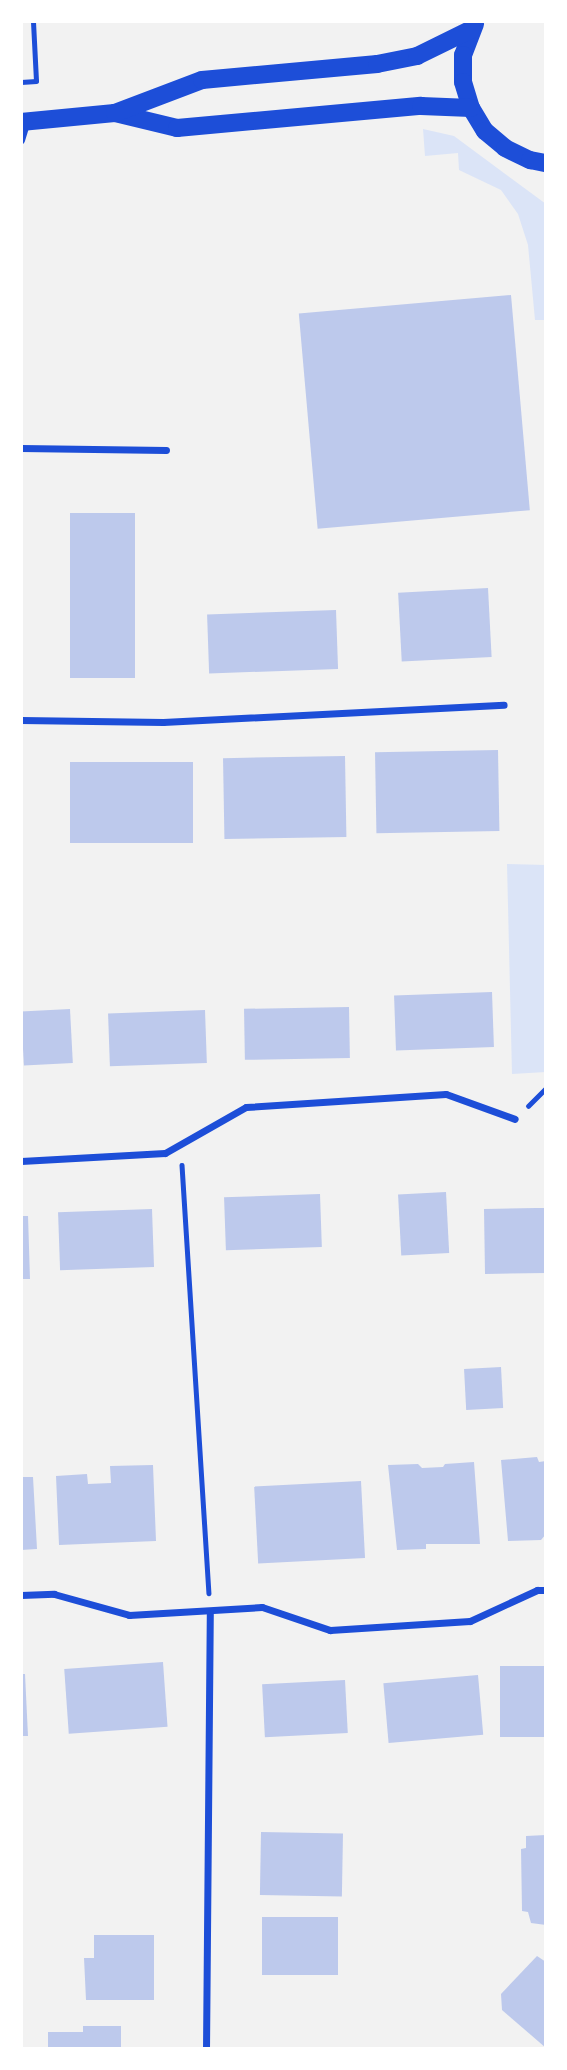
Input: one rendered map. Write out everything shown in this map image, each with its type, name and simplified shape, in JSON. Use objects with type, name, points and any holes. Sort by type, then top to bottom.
[{"type":"main road","points":[[475,25],[463,55],[463,82],[471,108],[485,131],[505,148],[530,160],[546,163]]},
{"type":"main road","points":[[24,122],[115,113],[202,80],[377,64],[416,56],[475,25]]},
{"type":"main road","points":[[115,113],[177,128],[421,106],[471,108]]},
{"type":"street","points":[[21,140],[24,122]]},
{"type":"street","points":[[21,448],[166,450]]},
{"type":"street","points":[[21,720],[163,722],[504,705]]},
{"type":"street","points":[[21,1161],[165,1153],[246,1107],[446,1094],[515,1119]]},
{"type":"street","points":[[21,1595],[54,1594],[128,1615],[262,1607],[331,1630],[470,1620],[537,1590],[546,1590]]},
{"type":"street","points":[[206,2049],[210,1612]]},
{"type":"path","points":[[21,82],[36,81],[33,21]]},
{"type":"path","points":[[180,1143],[210,1612]]},
{"type":"shaded area","points":[[423,129],[454,136],[546,204],[546,320],[535,320],[528,245],[518,214],[501,190],[459,170],[458,153],[425,156]]},
{"type":"shaded area","points":[[507,864],[546,865],[546,1072],[512,1074]]},
{"type":"building","points":[[511,295],[530,510],[318,529],[299,314]]},
{"type":"building","points":[[70,513],[135,513],[135,678],[70,678]]},
{"type":"building","points":[[488,588],[492,657],[402,662],[398,593]]},
{"type":"building","points":[[336,610],[338,669],[209,673],[207,615]]},
{"type":"building","points":[[498,750],[499,831],[376,833],[375,752]]},
{"type":"building","points":[[345,756],[346,837],[224,839],[223,758]]},
{"type":"building","points":[[70,762],[193,762],[193,843],[70,843]]},
{"type":"building","points":[[492,992],[494,1047],[396,1050],[394,995]]},
{"type":"building","points":[[349,1007],[350,1058],[245,1060],[244,1009]]},
{"type":"building","points":[[70,1009],[73,1063],[24,1065],[21,1012]]},
{"type":"building","points":[[205,1010],[207,1063],[110,1066],[108,1013]]},
{"type":"building","points":[[446,1192],[449,1253],[401,1255],[398,1195]]},
{"type":"building","points":[[320,1194],[322,1247],[226,1250],[224,1197]]},
{"type":"building","points":[[546,1208],[546,1273],[485,1274],[484,1209]]},
{"type":"building","points":[[152,1209],[154,1267],[60,1270],[58,1212]]},
{"type":"building","points":[[21,1216],[28,1216],[30,1279],[21,1279]]},
{"type":"building","points":[[501,1367],[503,1408],[466,1410],[464,1369]]},
{"type":"building","points":[[537,1457],[539,1462],[546,1461],[546,1534],[541,1540],[508,1541],[501,1460]]},
{"type":"building","points":[[474,1462],[480,1544],[426,1544],[426,1549],[397,1550],[388,1465],[418,1464],[422,1468]]},
{"type":"building","points":[[153,1465],[156,1541],[59,1545],[56,1476],[87,1474],[88,1484],[111,1483],[110,1466]]},
{"type":"building","points":[[21,1477],[33,1477],[37,1549],[21,1550]]},
{"type":"building","points":[[361,1481],[365,1558],[258,1563],[254,1487]]},
{"type":"building","points":[[163,1662],[168,1727],[69,1734],[64,1669]]},
{"type":"building","points":[[500,1666],[546,1666],[546,1737],[500,1737]]},
{"type":"building","points":[[21,1674],[25,1674],[28,1736],[21,1736]]},
{"type":"building","points":[[478,1675],[483,1735],[389,1743],[383,1683]]},
{"type":"building","points":[[345,1680],[348,1733],[265,1737],[262,1684]]},
{"type":"building","points":[[261,1832],[343,1833],[342,1896],[260,1895]]},
{"type":"building","points":[[546,1835],[546,1925],[531,1923],[528,1912],[522,1911],[521,1849],[526,1848],[526,1836]]},
{"type":"building","points":[[262,1917],[338,1917],[338,1975],[262,1975]]},
{"type":"building","points":[[94,1935],[154,1935],[154,2000],[86,2000],[84,1958],[94,1958]]},
{"type":"building","points":[[537,1956],[546,1962],[546,2048],[502,2010],[501,1994]]},
{"type":"building","points":[[83,2026],[121,2026],[121,2049],[48,2049],[48,2032],[83,2032]]}]
